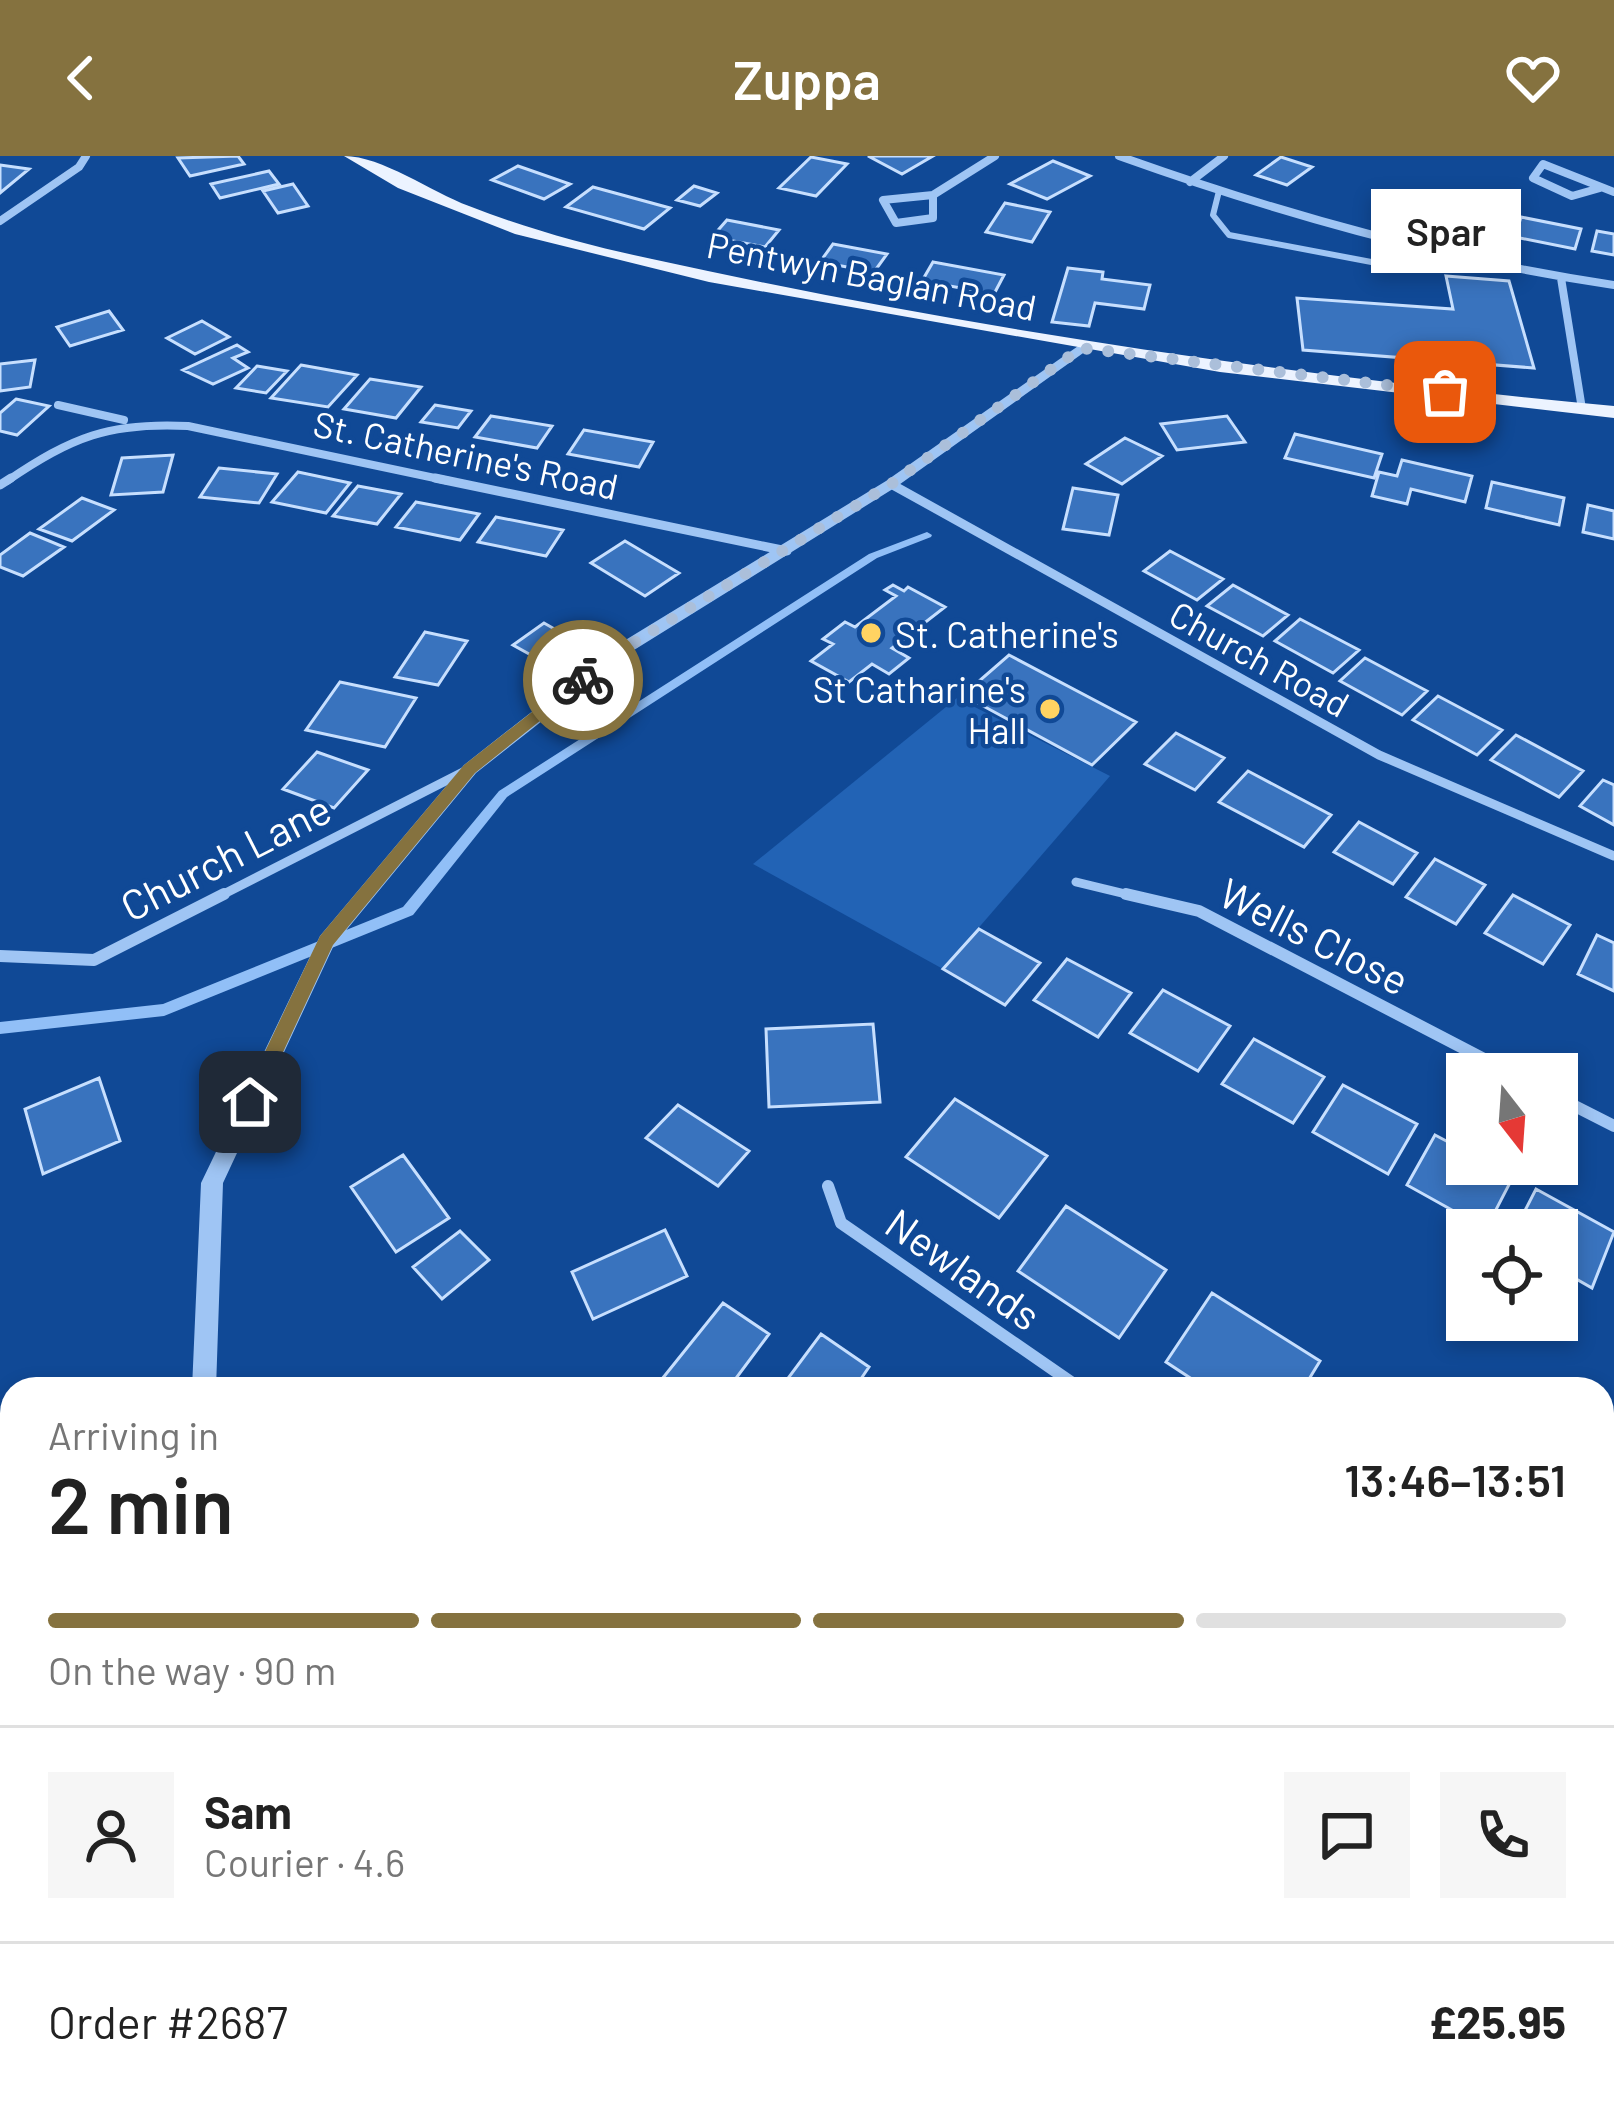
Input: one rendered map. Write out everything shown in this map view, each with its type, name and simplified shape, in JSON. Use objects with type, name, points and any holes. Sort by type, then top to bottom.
[{"type":"main road","name":"Pentwyn Baglan Road","points":[[352,156],[445,203],[648,266],[1081,348],[1614,412]]},
{"type":"street","points":[[0,221],[80,167],[86,156]]},
{"type":"street","points":[[933,195],[934,218],[896,223],[883,200],[933,195],[995,156]]},
{"type":"street","points":[[1119,156],[1339,229],[1561,278],[1614,284]]},
{"type":"street","points":[[1190,182],[1224,156]]},
{"type":"street","points":[[1600,188],[1572,196],[1533,178],[1543,164],[1614,192]]},
{"type":"street","points":[[1561,278],[1582,409]]},
{"type":"street","points":[[204,1377],[212,1183],[326,941],[470,769],[620,651],[891,484],[1081,348]]},
{"type":"street","name":"St. Catherine's Road","points":[[58,405],[131,422],[188,426],[304,446],[787,551]]},
{"type":"street","name":"St. Catherine's Road","points":[[0,485],[74,436],[131,422]]},
{"type":"street","name":"Church Road","points":[[891,484],[1379,755],[1614,856]]},
{"type":"street","name":"Church Lane","points":[[0,956],[94,960],[470,769]]},
{"type":"street","name":"Wells Close","points":[[1076,883],[1198,910],[1473,1053]]},
{"type":"street","points":[[1578,1108],[1614,1126]]},
{"type":"street","name":"Newlands","points":[[828,1186],[841,1222],[1064,1377]]},
{"type":"lane","points":[[1219,191],[1213,214],[1229,235],[1403,268],[1437,251]]},
{"type":"shaded area","points":[[957,698],[1110,776],[943,969],[753,864]]},
{"type":"building","points":[[238,156],[244,164],[190,176],[178,158]]},
{"type":"building","points":[[868,156],[933,156],[902,174]]},
{"type":"building","points":[[811,157],[847,164],[816,196],[779,188]]},
{"type":"building","points":[[1281,157],[1312,167],[1287,185],[1256,175]]},
{"type":"building","points":[[1053,161],[1090,176],[1047,199],[1010,184]]},
{"type":"building","points":[[0,165],[29,169],[0,193]]},
{"type":"building","points":[[518,166],[570,184],[544,199],[492,180]]},
{"type":"building","points":[[269,171],[279,184],[220,198],[211,184]]},
{"type":"building","points":[[293,184],[308,206],[278,213],[263,191]]},
{"type":"building","points":[[694,186],[717,193],[700,206],[677,200]]},
{"type":"building","points":[[593,187],[670,208],[644,229],[566,207]]},
{"type":"building","points":[[1005,203],[1050,212],[1032,242],[986,232]]},
{"type":"building","points":[[1453,204],[1511,215],[1505,235],[1446,223]]},
{"type":"building","points":[[1521,217],[1581,229],[1575,249],[1515,237]]},
{"type":"building","points":[[727,220],[779,230],[765,247],[712,237]]},
{"type":"building","points":[[1597,231],[1614,234],[1614,255],[1592,251]]},
{"type":"building","points":[[833,244],[887,254],[874,272],[820,262]]},
{"type":"building","points":[[933,262],[1004,275],[994,294],[922,281]]},
{"type":"building","points":[[1068,268],[1103,272],[1102,279],[1150,285],[1144,309],[1095,303],[1089,326],[1052,322]]},
{"type":"building","points":[[1446,276],[1509,281],[1534,368],[1303,350],[1297,298],[1453,309]]},
{"type":"building","points":[[109,311],[123,330],[70,346],[57,327]]},
{"type":"building","points":[[202,321],[229,337],[195,354],[167,338]]},
{"type":"building","points":[[237,345],[248,352],[233,358],[248,368],[213,384],[183,370]]},
{"type":"building","points":[[35,360],[30,387],[0,391],[0,364]]},
{"type":"building","points":[[301,365],[357,375],[328,407],[271,398]]},
{"type":"building","points":[[257,366],[287,371],[266,393],[236,388]]},
{"type":"building","points":[[370,379],[421,387],[396,418],[344,409]]},
{"type":"building","points":[[16,399],[49,406],[17,435],[0,431],[0,413]]},
{"type":"building","points":[[435,405],[471,411],[458,428],[421,422]]},
{"type":"building","points":[[491,416],[552,426],[537,448],[475,437]]},
{"type":"building","points":[[1227,416],[1245,442],[1177,450],[1161,424]]},
{"type":"building","points":[[584,430],[653,442],[639,467],[568,454]]},
{"type":"building","points":[[1295,434],[1382,454],[1374,478],[1285,458]]},
{"type":"building","points":[[1125,438],[1162,456],[1122,484],[1086,464]]},
{"type":"building","points":[[173,455],[163,492],[111,495],[122,458]]},
{"type":"building","points":[[1402,460],[1472,476],[1465,502],[1411,489],[1407,504],[1372,496],[1379,472],[1397,476]]},
{"type":"building","points":[[219,468],[277,474],[259,503],[200,497]]},
{"type":"building","points":[[298,472],[350,483],[326,513],[272,502]]},
{"type":"building","points":[[1492,482],[1564,498],[1559,525],[1486,508]]},
{"type":"building","points":[[358,486],[401,494],[377,524],[333,516]]},
{"type":"building","points":[[1073,488],[1118,495],[1109,535],[1063,529]]},
{"type":"building","points":[[82,498],[114,510],[72,541],[39,529]]},
{"type":"building","points":[[416,502],[479,514],[460,540],[396,527]]},
{"type":"building","points":[[1588,505],[1614,511],[1614,539],[1583,532]]},
{"type":"building","points":[[496,517],[563,530],[546,556],[478,542]]},
{"type":"building","points":[[30,533],[64,547],[23,576],[0,567],[0,555]]},
{"type":"building","points":[[625,541],[679,573],[645,596],[591,563]]},
{"type":"building","points":[[1170,551],[1223,579],[1197,600],[1144,571]]},
{"type":"building","name":"St. Catherine's","points":[[893,585],[904,591],[908,587],[945,607],[892,648],[909,658],[889,674],[872,664],[849,682],[811,661],[833,644],[823,639],[845,622],[855,627],[896,596],[885,590]]},
{"type":"building","points":[[1233,585],[1288,615],[1263,636],[1207,606]]},
{"type":"building","points":[[1300,619],[1359,650],[1333,673],[1275,641]]},
{"type":"building","points":[[544,623],[570,638],[540,660],[513,645]]},
{"type":"building","points":[[425,632],[467,641],[438,685],[395,677]]},
{"type":"building","name":"St Catharine's Hall","points":[[1009,655],[1136,722],[1092,765],[963,695]]},
{"type":"building","points":[[1365,658],[1427,691],[1402,715],[1340,681]]},
{"type":"building","points":[[340,682],[416,698],[385,747],[306,730]]},
{"type":"building","points":[[1438,696],[1502,730],[1477,755],[1413,720]]},
{"type":"building","points":[[1176,733],[1224,758],[1195,790],[1145,764]]},
{"type":"building","points":[[1516,735],[1583,771],[1559,797],[1491,760]]},
{"type":"building","points":[[317,752],[368,770],[334,808],[283,789]]},
{"type":"building","points":[[1248,771],[1331,815],[1304,847],[1219,802]]},
{"type":"building","points":[[1603,780],[1614,785],[1614,825],[1580,806]]},
{"type":"building","points":[[1359,822],[1417,853],[1393,884],[1334,852]]},
{"type":"building","points":[[1435,859],[1485,885],[1456,924],[1406,897]]},
{"type":"building","points":[[1513,895],[1570,925],[1543,964],[1485,933]]},
{"type":"building","points":[[979,929],[1040,963],[1005,1005],[943,969]]},
{"type":"building","points":[[1597,935],[1614,943],[1614,991],[1578,974]]},
{"type":"building","points":[[1067,959],[1131,993],[1098,1037],[1034,1000]]},
{"type":"building","points":[[1163,990],[1230,1026],[1198,1071],[1130,1033]]},
{"type":"building","points":[[873,1024],[880,1102],[769,1107],[766,1029]]},
{"type":"building","points":[[1254,1039],[1324,1077],[1293,1123],[1222,1084]]},
{"type":"building","points":[[99,1078],[120,1141],[43,1174],[25,1109]]},
{"type":"building","points":[[1343,1085],[1417,1124],[1388,1174],[1313,1132]]},
{"type":"building","points":[[955,1099],[1047,1156],[999,1218],[906,1157]]},
{"type":"building","points":[[678,1105],[749,1151],[718,1186],[646,1138]]},
{"type":"building","points":[[1435,1135],[1446,1141],[1446,1185],[1509,1185],[1496,1209],[1450,1209],[1407,1185]]},
{"type":"building","points":[[403,1155],[449,1218],[396,1252],[351,1187]]},
{"type":"building","points":[[1536,1189],[1572,1209],[1526,1209]]},
{"type":"building","points":[[1066,1206],[1166,1270],[1119,1338],[1018,1271]]},
{"type":"building","points":[[1578,1212],[1614,1232],[1592,1288],[1578,1280]]},
{"type":"building","points":[[665,1230],[687,1276],[593,1319],[572,1272]]},
{"type":"building","points":[[460,1231],[489,1260],[442,1299],[413,1267]]},
{"type":"building","points":[[1212,1293],[1320,1361],[1310,1377],[1189,1377],[1166,1362]]},
{"type":"building","points":[[723,1303],[769,1334],[737,1377],[664,1377]]},
{"type":"building","points":[[821,1334],[869,1367],[862,1377],[789,1377]]},
{"type":"waterway","points":[[0,1028],[164,1010],[408,911],[503,794],[873,556],[927,535]]},
{"type":"way so far","points":[[583,680],[620,651],[891,484],[1081,348],[1445,392]]},
{"type":"place","name":"Spar","points":[[1445,392]]},
{"type":"place","name":"St. Catherine's","points":[[871,633]]},
{"type":"place","name":"St Catharine's Hall","points":[[1050,709]]},
{"type":"route","points":[[250,1102],[326,941],[470,769],[583,680]]}]
